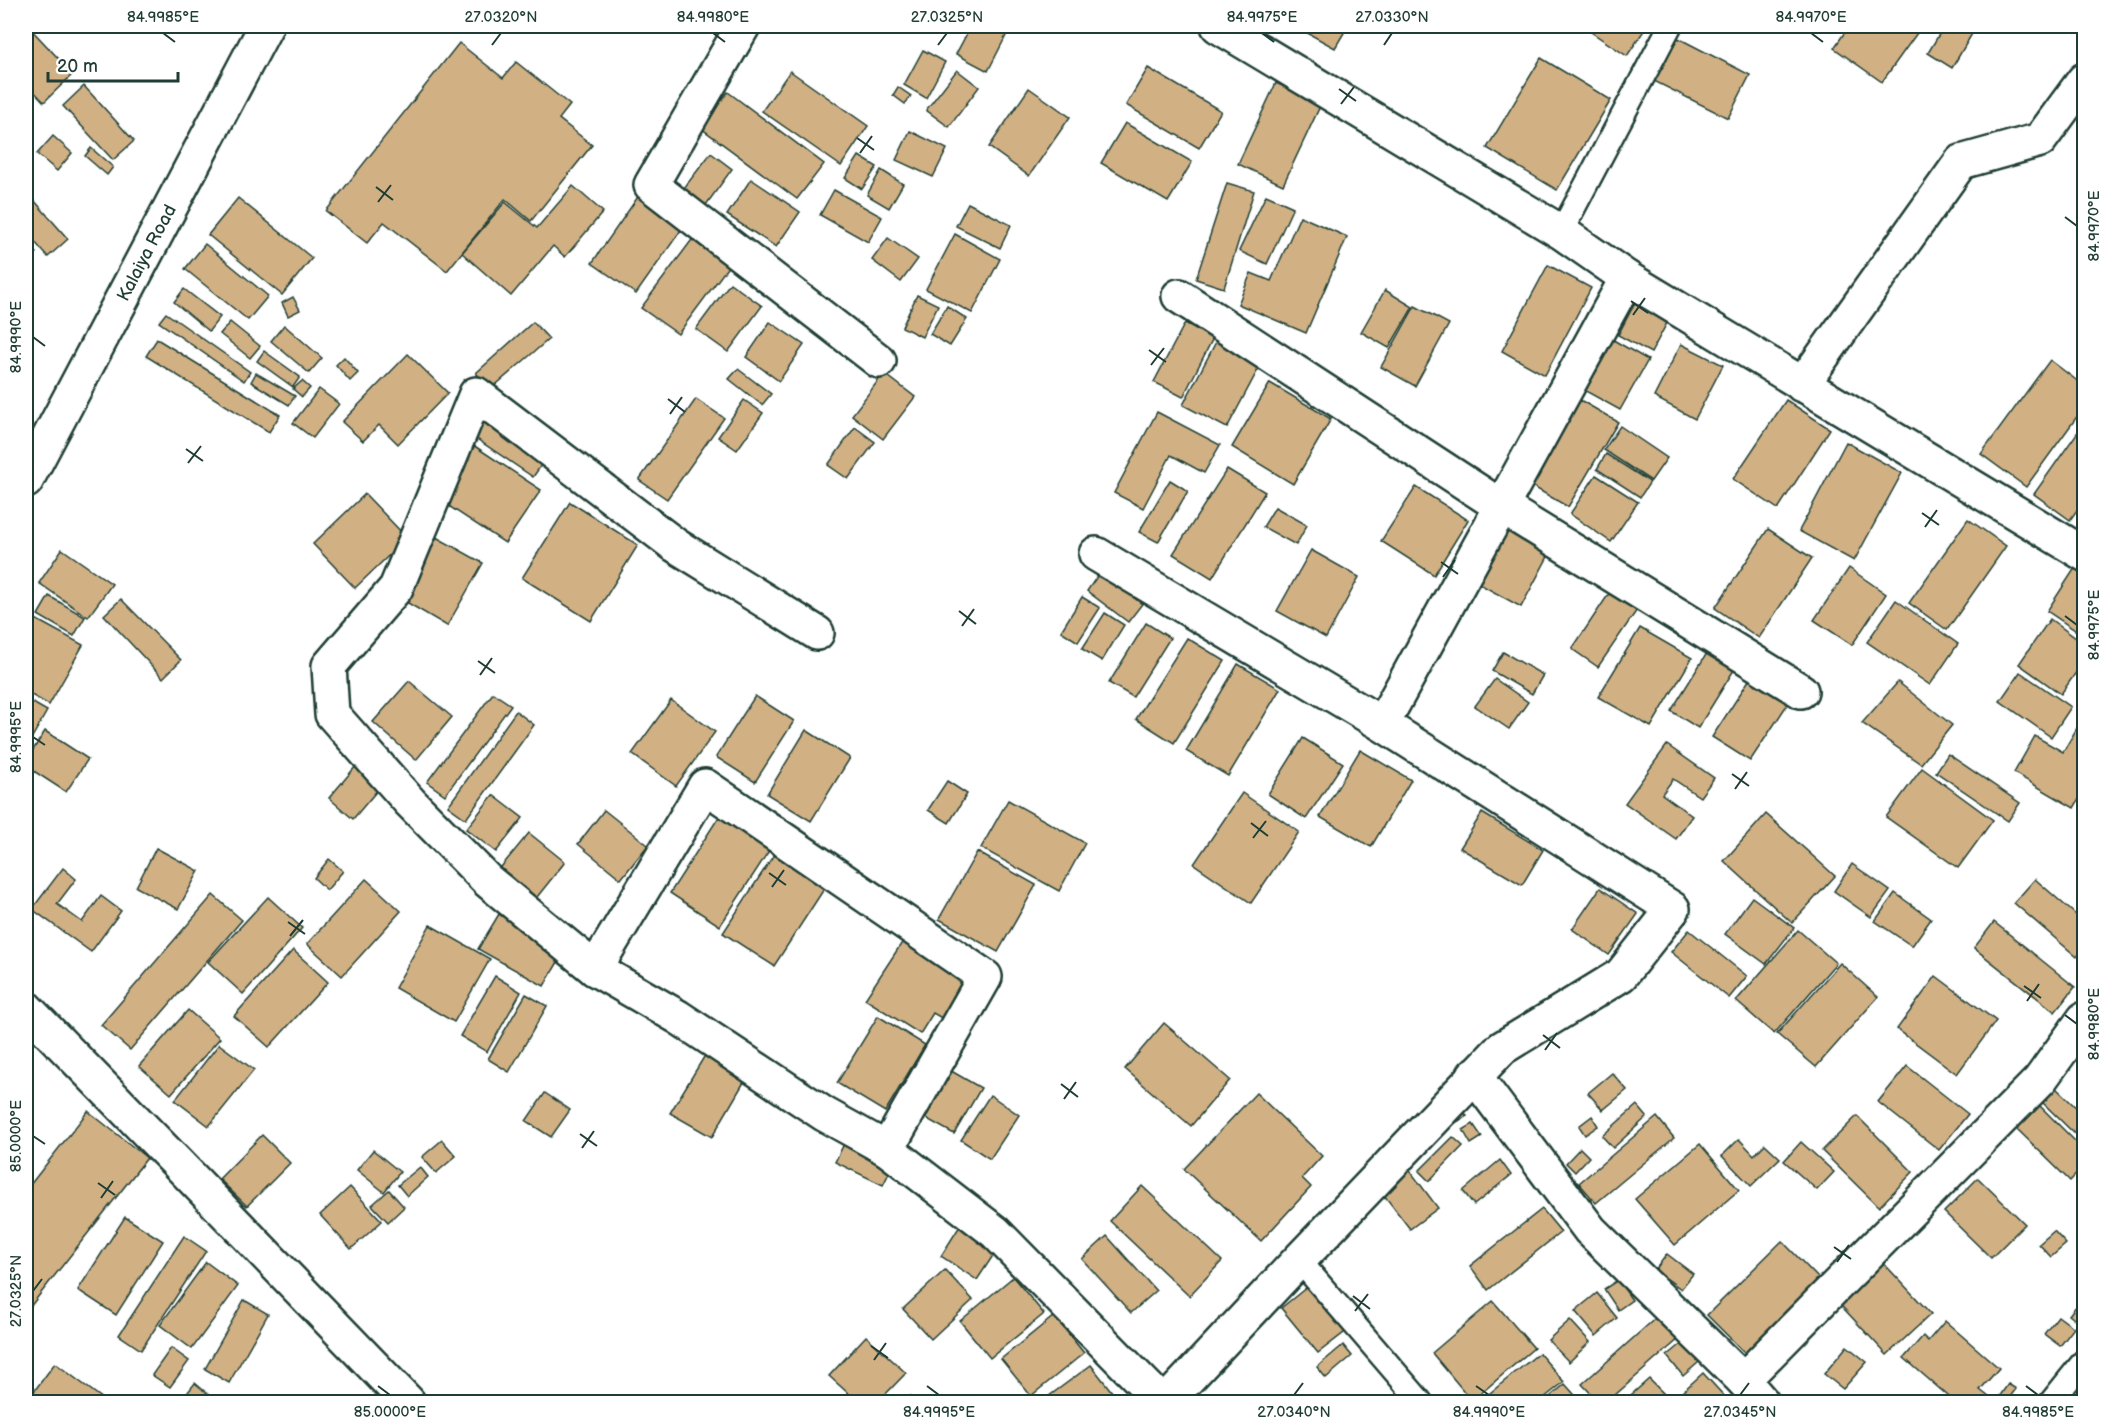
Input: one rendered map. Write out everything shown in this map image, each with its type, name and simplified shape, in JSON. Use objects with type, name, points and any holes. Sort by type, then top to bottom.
[{"type":"street","name":"Kalaiya Road","points":[[26,481],[266,26]]},
{"type":"street","points":[[743,26],[651,185],[879,361]]},
{"type":"street","points":[[1218,26],[1561,232],[1627,278],[1802,385],[2085,554]]},
{"type":"street","points":[[1802,385],[1961,162],[2040,140],[2085,80]]},
{"type":"street","points":[[1382,724],[1627,278]]},
{"type":"street","points":[[1179,296],[1502,507],[1802,691]]},
{"type":"street","points":[[817,633],[675,545],[476,394],[396,588],[328,666],[332,714],[410,802],[488,881],[595,969],[678,1017],[824,1114],[887,1149],[995,1232],[1164,1402],[1474,1075],[1502,1048],[1621,975],[1673,909],[1382,724],[1096,555]]},
{"type":"street","points":[[595,969],[705,786],[985,977],[887,1149]]},
{"type":"street","points":[[26,1008],[408,1402]]},
{"type":"street","points":[[1474,1075],[1590,1230],[1753,1391],[2040,1080],[2085,1019]]},
{"type":"lane","points":[[1561,232],[1670,26]]},
{"type":"lane","points":[[1299,1260],[1421,1402]]},
{"type":"lane","points":[[2051,1402],[2085,1361]]},
{"type":"building","points":[[26,26],[73,74],[44,102],[26,83]]},
{"type":"building","points":[[971,26],[1010,28],[988,71],[956,54]]},
{"type":"building","points":[[1302,26],[1348,26],[1335,48],[1300,29]]},
{"type":"building","points":[[1582,26],[1647,26],[1627,56]]},
{"type":"building","points":[[1849,26],[1922,26],[1882,82],[1834,48]]},
{"type":"building","points":[[1944,26],[1962,26],[1973,32],[1952,68],[1928,53]]},
{"type":"building","points":[[1676,37],[1750,75],[1728,118],[1654,81]]},
{"type":"building","points":[[459,43],[503,78],[516,62],[570,105],[559,119],[592,145],[531,221],[505,199],[447,271],[384,222],[367,243],[326,211]]},
{"type":"building","points":[[923,50],[945,62],[926,98],[904,85]]},
{"type":"building","points":[[1541,58],[1611,100],[1557,190],[1487,148]]},
{"type":"building","points":[[1148,68],[1221,111],[1199,148],[1126,105]]},
{"type":"building","points":[[957,70],[979,87],[949,127],[926,110]]},
{"type":"building","points":[[790,71],[868,126],[841,166],[762,111]]},
{"type":"building","points":[[1276,83],[1321,104],[1283,185],[1238,164]]},
{"type":"building","points":[[84,86],[134,141],[113,160],[63,106]]},
{"type":"building","points":[[898,87],[911,96],[905,104],[893,95]]},
{"type":"building","points":[[1029,88],[1070,117],[1029,176],[989,147]]},
{"type":"building","points":[[728,92],[824,164],[797,199],[701,128]]},
{"type":"building","points":[[1125,123],[1192,162],[1168,202],[1101,163]]},
{"type":"building","points":[[910,131],[947,149],[933,177],[896,160]]},
{"type":"building","points":[[53,136],[72,153],[57,171],[37,154]]},
{"type":"building","points":[[91,148],[113,167],[107,175],[85,156]]},
{"type":"building","points":[[711,153],[732,169],[706,205],[684,188]]},
{"type":"building","points":[[859,156],[877,167],[862,189],[845,178]]},
{"type":"building","points":[[881,170],[903,184],[889,208],[867,195]]},
{"type":"building","points":[[751,179],[800,212],[776,247],[727,215]]},
{"type":"building","points":[[1227,183],[1254,191],[1224,288],[1196,279]]},
{"type":"building","points":[[573,186],[603,212],[565,257],[553,246],[511,296],[462,253],[505,202],[537,228]]},
{"type":"building","points":[[834,190],[882,217],[868,242],[820,215]]},
{"type":"building","points":[[26,191],[68,239],[48,257],[26,232]]},
{"type":"building","points":[[642,191],[686,223],[636,294],[592,263]]},
{"type":"building","points":[[1266,195],[1293,207],[1267,264],[1239,251]]},
{"type":"building","points":[[238,198],[312,258],[282,295],[208,235]]},
{"type":"building","points":[[968,203],[1011,225],[1000,248],[956,226]]},
{"type":"building","points":[[1300,216],[1347,237],[1306,333],[1238,304],[1251,273],[1271,281]]},
{"type":"building","points":[[955,234],[1000,259],[972,313],[926,289]]},
{"type":"building","points":[[694,237],[730,264],[678,334],[641,308]]},
{"type":"building","points":[[888,238],[918,259],[901,282],[872,260]]},
{"type":"building","points":[[26,241],[36,253],[26,263]]},
{"type":"building","points":[[205,244],[268,296],[248,320],[185,269]]},
{"type":"building","points":[[1548,265],[1591,288],[1545,375],[1502,351]]},
{"type":"building","points":[[730,283],[762,306],[728,352],[696,329]]},
{"type":"building","points":[[184,289],[220,317],[209,331],[174,302]]},
{"type":"building","points":[[1385,290],[1413,307],[1389,348],[1361,332]]},
{"type":"building","points":[[917,295],[938,305],[922,337],[902,327]]},
{"type":"building","points":[[293,297],[300,310],[288,316],[282,303]]},
{"type":"building","points":[[1636,301],[1669,319],[1651,353],[1618,335]]},
{"type":"building","points":[[947,306],[967,319],[950,346],[930,334]]},
{"type":"building","points":[[1415,306],[1449,324],[1415,386],[1381,367]]},
{"type":"building","points":[[166,313],[250,372],[244,381],[159,322]]},
{"type":"building","points":[[230,322],[260,346],[250,358],[220,334]]},
{"type":"building","points":[[533,322],[549,339],[491,389],[476,373]]},
{"type":"building","points":[[770,322],[804,345],[779,381],[746,357]]},
{"type":"building","points":[[1185,323],[1213,338],[1183,397],[1154,382]]},
{"type":"building","points":[[284,325],[322,358],[309,373],[271,341]]},
{"type":"building","points":[[1610,338],[1648,360],[1620,410],[1582,389]]},
{"type":"building","points":[[157,339],[280,415],[269,432],[146,356]]},
{"type":"building","points":[[1217,340],[1261,364],[1227,428],[1183,405]]},
{"type":"building","points":[[1681,344],[1723,365],[1695,419],[1654,397]]},
{"type":"building","points":[[264,351],[300,377],[293,387],[257,361]]},
{"type":"building","points":[[408,354],[448,393],[398,444],[379,425],[363,441],[342,422]]},
{"type":"building","points":[[344,357],[358,373],[350,381],[336,365]]},
{"type":"building","points":[[2050,360],[2084,386],[2084,407],[2026,487],[1981,454]]},
{"type":"building","points":[[738,369],[771,394],[762,405],[729,379]]},
{"type":"building","points":[[256,373],[295,396],[289,405],[251,382]]},
{"type":"building","points":[[884,373],[915,397],[883,439],[852,415]]},
{"type":"building","points":[[302,381],[310,388],[302,397],[293,389]]},
{"type":"building","points":[[1270,383],[1331,419],[1293,484],[1232,447]]},
{"type":"building","points":[[319,389],[339,404],[313,438],[293,423]]},
{"type":"building","points":[[696,399],[724,418],[667,499],[639,480]]},
{"type":"building","points":[[744,400],[763,413],[737,450],[718,437]]},
{"type":"building","points":[[1580,400],[1618,422],[1568,507],[1530,485]]},
{"type":"building","points":[[1786,400],[1830,429],[1778,509],[1733,479]]},
{"type":"building","points":[[480,408],[549,454],[533,477],[465,431]]},
{"type":"building","points":[[1157,412],[1220,445],[1204,473],[1171,455],[1143,508],[1114,493]]},
{"type":"building","points":[[2084,423],[2084,500],[2070,520],[2034,494]]},
{"type":"building","points":[[1620,426],[1667,458],[1651,481],[1604,450]]},
{"type":"building","points":[[855,427],[875,442],[848,479],[828,465]]},
{"type":"building","points":[[1846,442],[1902,473],[1854,561],[1799,531]]},
{"type":"building","points":[[473,445],[541,490],[505,543],[438,499]]},
{"type":"building","points":[[1606,454],[1650,482],[1640,497],[1597,469]]},
{"type":"building","points":[[1227,469],[1265,492],[1212,578],[1173,554]]},
{"type":"building","points":[[1596,475],[1638,502],[1611,542],[1570,514]]},
{"type":"building","points":[[1170,480],[1188,491],[1158,542],[1139,532]]},
{"type":"building","points":[[1416,487],[1468,520],[1434,575],[1381,541]]},
{"type":"building","points":[[365,494],[407,538],[355,588],[313,544]]},
{"type":"building","points":[[570,502],[638,545],[591,621],[522,578]]},
{"type":"building","points":[[1275,507],[1307,525],[1296,545],[1263,527]]},
{"type":"building","points":[[1968,519],[2006,546],[1947,630],[1909,603]]},
{"type":"building","points":[[1505,524],[1552,549],[1521,607],[1474,581]]},
{"type":"building","points":[[1768,529],[1812,558],[1759,638],[1715,608]]},
{"type":"building","points":[[436,537],[483,563],[447,626],[401,599]]},
{"type":"building","points":[[62,549],[112,584],[88,617],[39,583]]},
{"type":"building","points":[[1311,550],[1359,577],[1326,638],[1277,611]]},
{"type":"building","points":[[1849,568],[1886,594],[1852,645],[1814,620]]},
{"type":"building","points":[[2075,568],[2084,575],[2084,636],[2047,611]]},
{"type":"building","points":[[1100,572],[1142,604],[1128,622],[1087,591]]},
{"type":"building","points":[[1612,589],[1639,607],[1598,667],[1572,649]]},
{"type":"building","points":[[49,596],[85,617],[74,636],[38,615]]},
{"type":"building","points":[[1082,597],[1100,608],[1078,642],[1061,631]]},
{"type":"building","points":[[121,599],[181,660],[163,678],[104,615]]},
{"type":"building","points":[[1896,600],[1958,644],[1930,685],[1867,642]]},
{"type":"building","points":[[1105,613],[1124,625],[1102,661],[1082,649]]},
{"type":"building","points":[[28,615],[83,645],[49,705],[26,692],[26,618]]},
{"type":"building","points":[[2050,619],[2084,644],[2084,661],[2061,694],[2019,664]]},
{"type":"building","points":[[1146,623],[1170,638],[1133,697],[1109,683]]},
{"type":"building","points":[[1640,628],[1692,658],[1651,727],[1598,697]]},
{"type":"building","points":[[1187,638],[1225,661],[1174,743],[1136,719]]},
{"type":"building","points":[[1503,652],[1543,675],[1532,694],[1492,671]]},
{"type":"building","points":[[1707,653],[1734,670],[1698,728],[1671,711]]},
{"type":"building","points":[[1238,664],[1280,689],[1228,776],[1186,751]]},
{"type":"building","points":[[2020,672],[2071,707],[2051,737],[2000,701]]},
{"type":"building","points":[[1751,677],[1789,702],[1750,761],[1712,737]]},
{"type":"building","points":[[1495,679],[1528,702],[1509,729],[1475,706]]},
{"type":"building","points":[[409,681],[452,717],[416,760],[373,722]]},
{"type":"building","points":[[1898,682],[1952,725],[1921,764],[1862,723]]},
{"type":"building","points":[[493,693],[511,705],[445,795],[427,782]]},
{"type":"building","points":[[755,696],[794,721],[755,782],[716,757]]},
{"type":"building","points":[[26,699],[47,711],[26,748]]},
{"type":"building","points":[[671,700],[715,732],[676,786],[632,754]]},
{"type":"building","points":[[516,711],[534,725],[466,819],[448,806]]},
{"type":"building","points":[[2080,723],[2084,725],[2084,791],[2074,808],[2014,773],[2035,736],[2063,752]]},
{"type":"building","points":[[806,730],[850,758],[811,821],[767,794]]},
{"type":"building","points":[[45,731],[88,759],[66,792],[26,766],[26,761]]},
{"type":"building","points":[[1303,738],[1343,763],[1306,819],[1268,794]]},
{"type":"building","points":[[1667,745],[1714,778],[1700,797],[1673,779],[1662,794],[1692,816],[1676,839],[1625,803]]},
{"type":"building","points":[[1360,750],[1411,780],[1371,847],[1320,817]]},
{"type":"building","points":[[1948,754],[2020,803],[2008,821],[1936,772]]},
{"type":"building","points":[[356,766],[380,787],[353,819],[329,798]]},
{"type":"building","points":[[1922,768],[1993,820],[1958,868],[1886,817]]},
{"type":"building","points":[[947,781],[967,794],[949,823],[928,810]]},
{"type":"building","points":[[1242,793],[1299,832],[1251,903],[1194,864]]},
{"type":"building","points":[[493,795],[523,818],[496,852],[466,829]]},
{"type":"building","points":[[1008,800],[1085,843],[1059,891],[981,848]]},
{"type":"building","points":[[604,810],[648,845],[621,879],[578,844]]},
{"type":"building","points":[[722,812],[772,846],[720,926],[670,893]]},
{"type":"building","points":[[1482,813],[1543,850],[1522,885],[1460,848]]},
{"type":"building","points":[[1766,814],[1835,876],[1792,923],[1724,861]]},
{"type":"building","points":[[529,833],[565,862],[533,902],[497,872]]},
{"type":"building","points":[[156,848],[199,871],[178,909],[136,887]]},
{"type":"building","points":[[977,852],[1036,885],[998,952],[939,919]]},
{"type":"building","points":[[775,853],[826,886],[774,966],[723,933]]},
{"type":"building","points":[[329,859],[343,871],[327,890],[314,878]]},
{"type":"building","points":[[1852,864],[1890,891],[1871,917],[1834,891]]},
{"type":"building","points":[[63,868],[76,879],[57,904],[82,922],[101,896],[121,911],[91,952],[32,909]]},
{"type":"building","points":[[366,879],[401,911],[342,976],[307,944]]},
{"type":"building","points":[[2035,879],[2084,922],[2084,948],[2077,957],[2014,903]]},
{"type":"building","points":[[1600,888],[1638,914],[1609,955],[1572,929]]},
{"type":"building","points":[[1895,893],[1931,919],[1912,946],[1875,921]]},
{"type":"building","points":[[213,895],[242,920],[130,1050],[101,1025]]},
{"type":"building","points":[[268,897],[302,928],[243,994],[208,962]]},
{"type":"building","points":[[1752,897],[1794,928],[1766,964],[1725,934]]},
{"type":"building","points":[[499,914],[565,950],[544,986],[478,949]]},
{"type":"building","points":[[1994,922],[2075,987],[2055,1012],[1974,948]]},
{"type":"building","points":[[430,925],[490,959],[454,1022],[395,988]]},
{"type":"building","points":[[1689,930],[1747,976],[1729,998],[1671,952]]},
{"type":"building","points":[[1798,930],[1836,963],[1774,1034],[1736,1001]]},
{"type":"building","points":[[907,935],[973,977],[945,1020],[933,1013],[920,1034],[865,999]]},
{"type":"building","points":[[293,950],[328,982],[269,1047],[234,1016]]},
{"type":"building","points":[[1840,963],[1878,997],[1816,1067],[1777,1034]]},
{"type":"building","points":[[495,976],[521,992],[487,1052],[460,1036]]},
{"type":"building","points":[[1936,976],[1996,1021],[1957,1074],[1897,1029]]},
{"type":"building","points":[[526,994],[547,1006],[509,1072],[488,1059]]},
{"type":"building","points":[[188,1010],[220,1038],[171,1094],[139,1066]]},
{"type":"building","points":[[878,1016],[925,1045],[885,1112],[837,1083]]},
{"type":"building","points":[[1164,1023],[1230,1080],[1191,1126],[1125,1069]]},
{"type":"building","points":[[219,1044],[254,1070],[209,1126],[175,1100]]},
{"type":"building","points":[[707,1052],[747,1077],[712,1137],[670,1113]]},
{"type":"building","points":[[1907,1066],[1968,1114],[1939,1150],[1878,1102]]},
{"type":"building","points":[[946,1068],[981,1088],[954,1134],[920,1115]]},
{"type":"building","points":[[1612,1073],[1627,1090],[1603,1110],[1588,1093]]},
{"type":"building","points":[[2056,1088],[2084,1115],[2084,1143],[2042,1102]]},
{"type":"building","points":[[545,1093],[570,1110],[551,1137],[526,1121]]},
{"type":"building","points":[[1256,1093],[1322,1156],[1302,1178],[1311,1187],[1261,1241],[1184,1169]]},
{"type":"building","points":[[990,1095],[1019,1115],[990,1159],[961,1140]]},
{"type":"building","points":[[1460,1105],[1467,1116],[1447,1128]]},
{"type":"building","points":[[1637,1105],[1647,1117],[1613,1148],[1602,1136]]},
{"type":"building","points":[[2039,1105],[2084,1150],[2084,1166],[2070,1181],[2016,1128]]},
{"type":"building","points":[[88,1111],[147,1158],[26,1312],[26,1190]]},
{"type":"building","points":[[1592,1116],[1598,1126],[1585,1135],[1579,1126]]},
{"type":"building","points":[[1857,1116],[1913,1172],[1879,1207],[1822,1151]]},
{"type":"building","points":[[1657,1117],[1674,1138],[1596,1203],[1579,1183]]},
{"type":"building","points":[[1473,1124],[1482,1137],[1471,1144],[1463,1130]]},
{"type":"building","points":[[262,1135],[290,1163],[247,1206],[219,1179]]},
{"type":"building","points":[[1453,1137],[1463,1146],[1429,1181],[1419,1171]]},
{"type":"building","points":[[1739,1139],[1754,1155],[1765,1144],[1780,1158],[1751,1186],[1722,1156]]},
{"type":"building","points":[[442,1140],[456,1156],[436,1173],[422,1157]]},
{"type":"building","points":[[846,1140],[894,1163],[883,1185],[835,1162]]},
{"type":"building","points":[[1801,1142],[1834,1172],[1817,1190],[1784,1161]]},
{"type":"building","points":[[1700,1144],[1739,1190],[1675,1245],[1635,1199]]},
{"type":"building","points":[[1580,1148],[1589,1157],[1575,1172],[1566,1163]]},
{"type":"building","points":[[373,1150],[400,1172],[384,1192],[357,1170]]},
{"type":"building","points":[[1500,1160],[1511,1175],[1474,1205],[1463,1191]]},
{"type":"building","points":[[1405,1164],[1438,1208],[1410,1229],[1377,1186]]},
{"type":"building","points":[[420,1167],[428,1177],[407,1196],[398,1185]]},
{"type":"building","points":[[1978,1178],[2025,1224],[1991,1258],[1944,1212]]},
{"type":"building","points":[[1142,1186],[1222,1261],[1189,1296],[1110,1221]]},
{"type":"building","points":[[350,1187],[382,1221],[351,1249],[320,1215]]},
{"type":"building","points":[[389,1190],[404,1207],[388,1222],[372,1205]]},
{"type":"building","points":[[1542,1209],[1561,1232],[1488,1290],[1470,1266]]},
{"type":"building","points":[[125,1217],[163,1241],[116,1315],[78,1290]]},
{"type":"building","points":[[963,1221],[1000,1245],[977,1280],[941,1256]]},
{"type":"building","points":[[2054,1231],[2066,1244],[2051,1257],[2039,1244]]},
{"type":"building","points":[[184,1236],[206,1251],[141,1350],[119,1335]]},
{"type":"building","points":[[1107,1236],[1156,1291],[1131,1313],[1082,1259]]},
{"type":"building","points":[[1782,1241],[1819,1279],[1745,1353],[1707,1315]]},
{"type":"building","points":[[1667,1254],[1693,1274],[1681,1289],[1655,1270]]},
{"type":"building","points":[[1875,1254],[1931,1314],[1887,1355],[1831,1295]]},
{"type":"building","points":[[206,1262],[238,1286],[192,1349],[160,1325]]},
{"type":"building","points":[[945,1270],[973,1300],[931,1339],[903,1309]]},
{"type":"building","points":[[1013,1277],[1044,1314],[990,1358],[960,1321]]},
{"type":"building","points":[[1618,1280],[1632,1300],[1618,1310],[1604,1289]]},
{"type":"building","points":[[1312,1283],[1349,1329],[1318,1353],[1281,1308]]},
{"type":"building","points":[[1597,1293],[1617,1318],[1596,1336],[1575,1311]]},
{"type":"building","points":[[2082,1299],[2084,1314],[2078,1322],[2069,1315]]},
{"type":"building","points":[[244,1300],[268,1314],[229,1383],[205,1369]]},
{"type":"building","points":[[1493,1301],[1534,1348],[1472,1401],[1432,1353]]},
{"type":"building","points":[[1659,1315],[1680,1338],[1607,1402],[1599,1402],[1582,1384]]},
{"type":"building","points":[[1054,1316],[1084,1353],[1031,1396],[1001,1359]]},
{"type":"building","points":[[2058,1316],[2074,1328],[2060,1346],[2044,1334]]},
{"type":"building","points":[[1570,1320],[1590,1342],[1569,1362],[1548,1340]]},
{"type":"building","points":[[1945,1321],[1999,1368],[1980,1390],[1989,1397],[1984,1402],[1955,1402],[1904,1358],[1923,1336],[1928,1341]]},
{"type":"building","points":[[866,1336],[906,1373],[878,1402],[858,1402],[829,1376]]},
{"type":"building","points":[[1690,1337],[1706,1356],[1683,1376],[1667,1356]]},
{"type":"building","points":[[1343,1345],[1352,1356],[1326,1378],[1317,1367]]},
{"type":"building","points":[[1847,1346],[1867,1362],[1843,1389],[1824,1374]]},
{"type":"building","points":[[171,1348],[189,1361],[170,1387],[152,1375]]},
{"type":"building","points":[[1539,1353],[1564,1382],[1539,1402],[1479,1402]]},
{"type":"building","points":[[55,1363],[107,1402],[26,1402]]},
{"type":"building","points":[[1091,1365],[1120,1402],[1041,1402]]},
{"type":"building","points":[[1703,1373],[1725,1397],[1719,1402],[1671,1402]]},
{"type":"building","points":[[1649,1379],[1664,1394],[1655,1402],[1623,1402]]},
{"type":"building","points":[[195,1383],[215,1400],[213,1402],[191,1402],[184,1397]]},
{"type":"building","points":[[1565,1384],[1581,1402],[1544,1402]]},
{"type":"building","points":[[2008,1384],[2016,1389],[2006,1402],[1997,1400]]},
{"type":"building","points":[[910,1396],[916,1402],[901,1402]]}]
